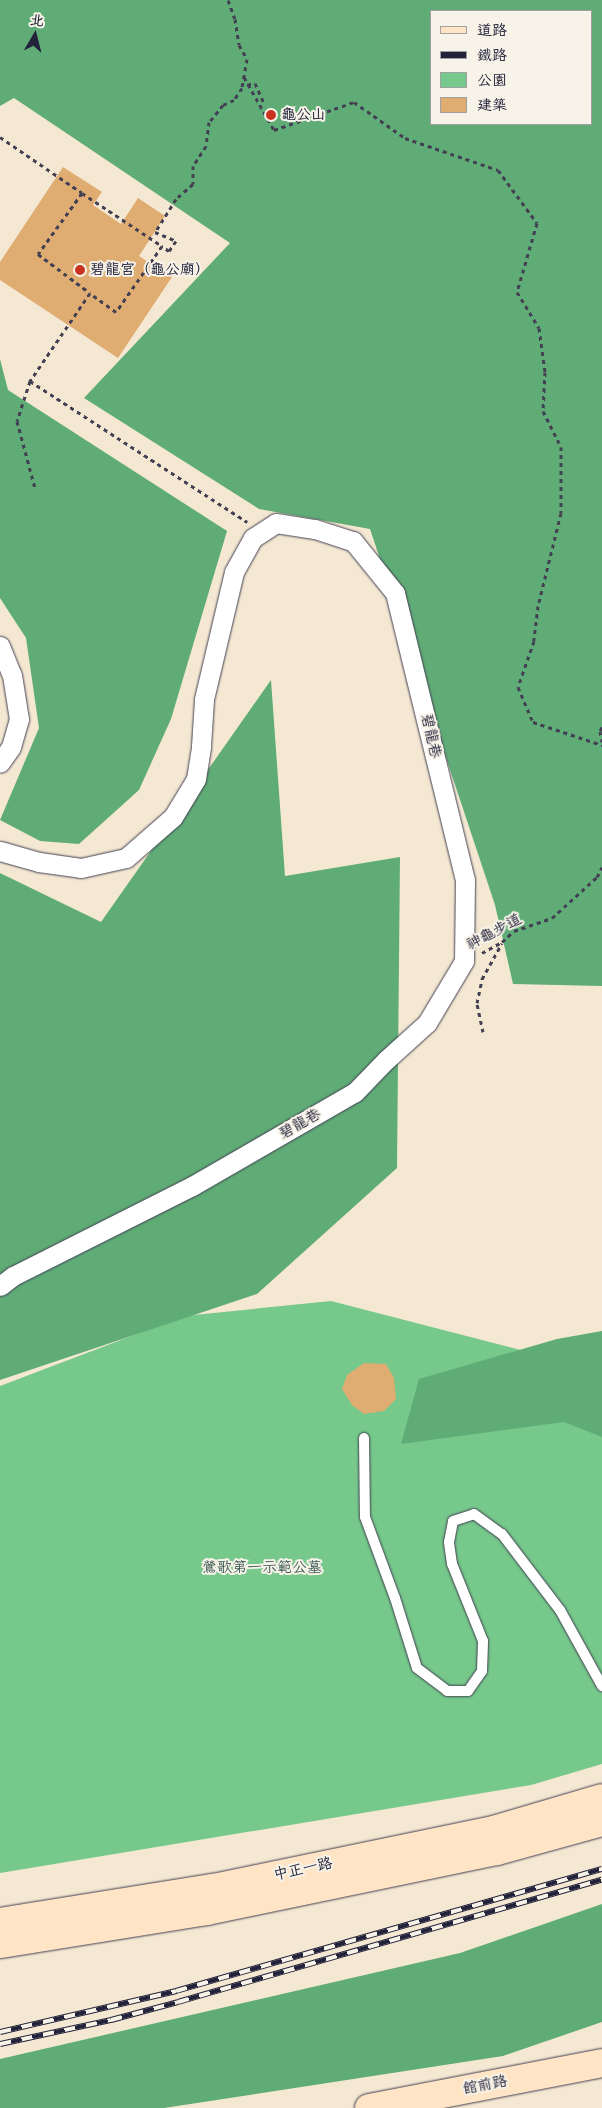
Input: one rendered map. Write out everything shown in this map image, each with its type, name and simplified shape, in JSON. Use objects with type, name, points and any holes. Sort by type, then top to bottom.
[{"type":"main road","name":"中正一路","points":[[0,1922],[223,1886],[497,1829],[602,1798]]},
{"type":"main road","name":"中正一路","points":[[0,1944],[207,1911],[497,1851],[602,1822]]},
{"type":"main road","name":"館前路","points":[[369,2108],[602,2062]]},
{"type":"street","name":"碧龍巷","points":[[0,851],[39,862],[81,868],[126,858],[173,817],[196,779],[201,746],[204,699],[234,572],[253,538],[262,532],[276,523],[315,529],[353,541],[395,593],[465,880],[464,961],[427,1023],[355,1092],[192,1186],[13,1276],[0,1286]]},
{"type":"street","points":[[0,646],[12,676],[19,719],[11,747],[0,763]]},
{"type":"lane","points":[[364,1438],[365,1517],[395,1598],[417,1668],[447,1691],[468,1691],[482,1671],[483,1641],[452,1564],[449,1542],[454,1521],[474,1514],[502,1534],[560,1610],[602,1686]]},
{"type":"path","points":[[0,137],[169,250],[176,241],[155,232],[176,199],[193,184],[193,166],[206,146],[209,122],[223,105],[234,100],[242,88],[247,58],[239,45],[236,20],[228,0]]},
{"type":"path","points":[[244,77],[274,130],[354,102],[405,138],[498,170],[537,223],[517,292],[539,328],[546,372],[543,411],[561,447],[561,513],[538,606],[534,641],[518,687],[533,722],[602,743],[600,731],[602,727]]},
{"type":"path","points":[[242,88],[255,83],[264,103]]},
{"type":"path","points":[[82,192],[38,254],[116,312],[162,246]]},
{"type":"path","points":[[35,488],[16,421],[30,381],[90,293]]},
{"type":"path","points":[[30,381],[262,532]]},
{"type":"path","name":"神龜步道","points":[[464,961],[502,942],[514,931],[552,918],[597,877],[602,867]]},
{"type":"path","points":[[482,1032],[477,1002],[480,987],[482,979],[502,942]]},
{"type":"green space","points":[[0,0],[602,0],[602,986],[513,984],[495,905],[370,529],[259,509],[84,398],[230,243],[14,98],[0,106]]},
{"type":"green space","points":[[0,359],[8,390],[227,531],[171,719],[139,790],[79,844],[40,841],[0,820],[39,728],[26,638],[0,598]]},
{"type":"green space","points":[[271,680],[285,876],[400,857],[397,1168],[257,1294],[0,1380],[0,873],[101,922]]},
{"type":"green space","name":"鶯歌第一示範公墓","points":[[331,1301],[602,1371],[602,1764],[531,1785],[0,1873],[0,1386],[184,1316]]},
{"type":"green space","points":[[602,1331],[602,1437],[564,1422],[401,1444],[419,1379],[557,1339]]},
{"type":"green space","points":[[602,1904],[602,2022],[503,2056],[164,2108],[0,2108],[0,2059],[460,1953]]},
{"type":"building","name":"碧龍宮（龜公廟）","points":[[63,167],[102,192],[93,205],[121,224],[138,198],[165,216],[139,256],[172,277],[118,358],[0,280],[0,262]]},
{"type":"building","points":[[364,1363],[386,1364],[394,1378],[396,1399],[384,1411],[364,1414],[352,1405],[342,1389],[347,1375]]},
{"type":"railway","points":[[0,2032],[176,1991],[602,1869]]},
{"type":"railway","points":[[0,2044],[111,2020],[178,2002],[602,1880]]},
{"type":"place","name":"龜公山","points":[[271,115]]},
{"type":"place","name":"碧龍宮（龜公廟）","points":[[80,270]]}]
